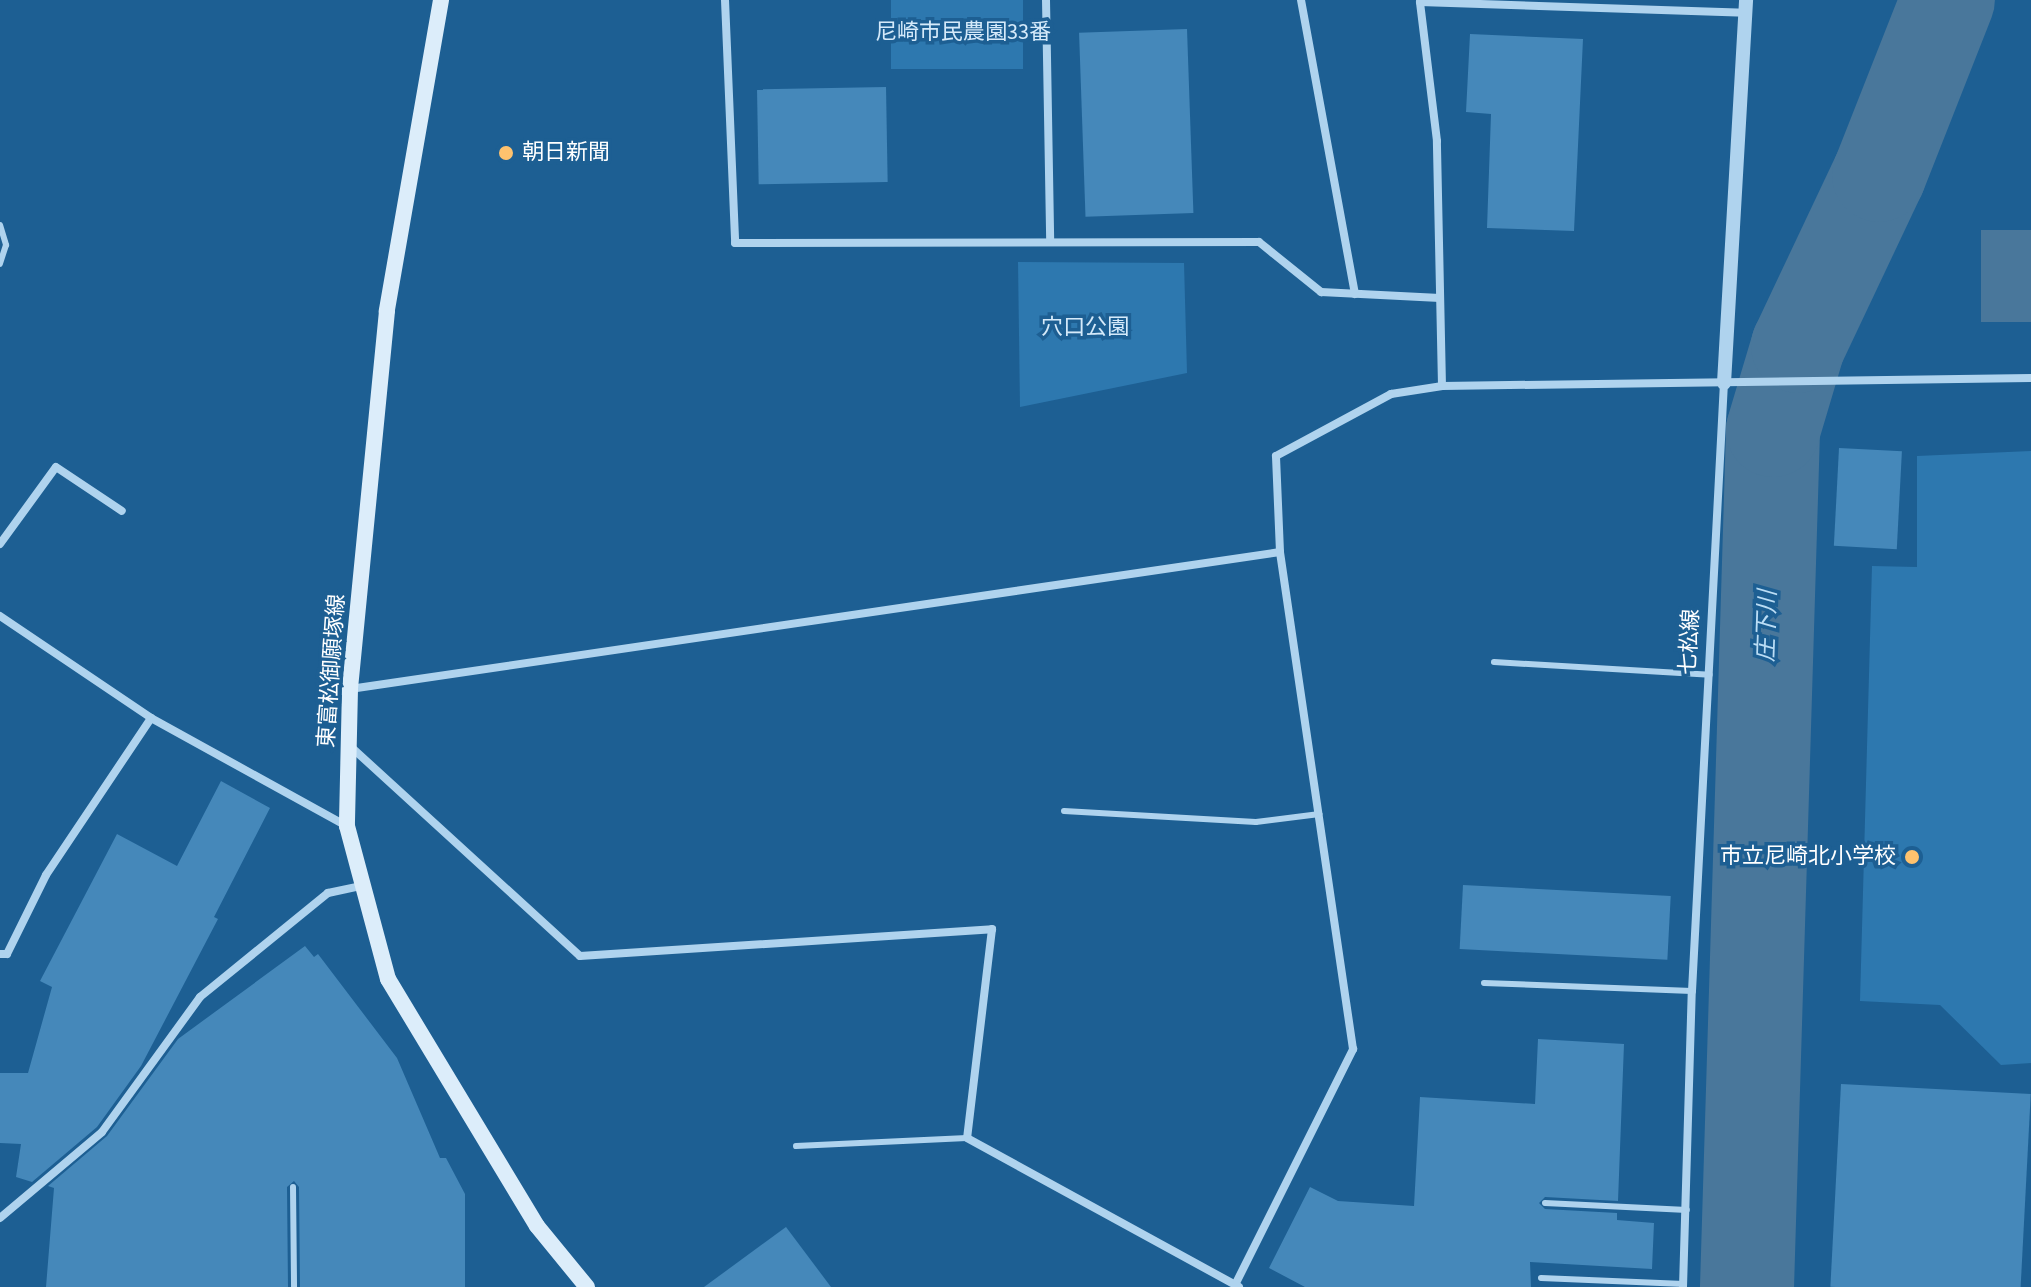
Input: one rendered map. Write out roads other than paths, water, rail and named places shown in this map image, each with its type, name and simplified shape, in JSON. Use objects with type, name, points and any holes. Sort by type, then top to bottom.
[{"type":"main road","name":"東富松御願塚線","points":[[441,0],[387,311],[350,689],[347,826],[360,886],[388,979],[537,1226],[587,1287]]},
{"type":"street","points":[[725,0],[735,243],[1050,239],[1259,242],[1321,292],[1440,298]]},
{"type":"street","points":[[1046,0],[1050,239]]},
{"type":"street","points":[[1301,0],[1355,294]]},
{"type":"street","points":[[1442,386],[1437,141],[1420,2],[1746,7]]},
{"type":"street","name":"七松線","points":[[1684,1286],[1692,991],[1746,7]]},
{"type":"street","points":[[347,743],[580,956],[992,929],[967,1138],[1237,1286],[1353,1049],[1280,552],[1276,456],[1391,394],[1442,386],[2031,378]]},
{"type":"street","points":[[0,544],[56,467],[122,511]]},
{"type":"street","points":[[350,689],[1280,552]]},
{"type":"street","points":[[0,616],[151,718],[347,826]]},
{"type":"street","points":[[0,954],[7,954],[46,875],[151,718]]},
{"type":"street","points":[[0,1218],[102,1132],[200,997],[328,893],[360,886]]},
{"type":"lane","points":[[0,225],[6,245],[0,264]]},
{"type":"lane","points":[[1494,662],[1710,675]]},
{"type":"lane","points":[[1064,811],[1256,822],[1319,814]]},
{"type":"lane","points":[[1484,983],[1692,991]]},
{"type":"lane","points":[[796,1146],[967,1138]]},
{"type":"lane","points":[[293,1187],[294,1287]]},
{"type":"lane","points":[[1545,1203],[1687,1210]]},
{"type":"lane","points":[[1541,1278],[1684,1286]]},
{"type":"waterway","name":"庄下川","points":[[1747,1287],[1773,430],[1798,346],[1879,175],[1948,0]]},
{"type":"place","name":"朝日新聞","points":[[506,153]]},
{"type":"place","name":"市立尼崎北小学校","points":[[1912,857]]},
{"type":"park label","name":"尼崎市民農園33番","points":[[963,33]]},
{"type":"park label","name":"穴口公園","points":[[1085,328]]}]
